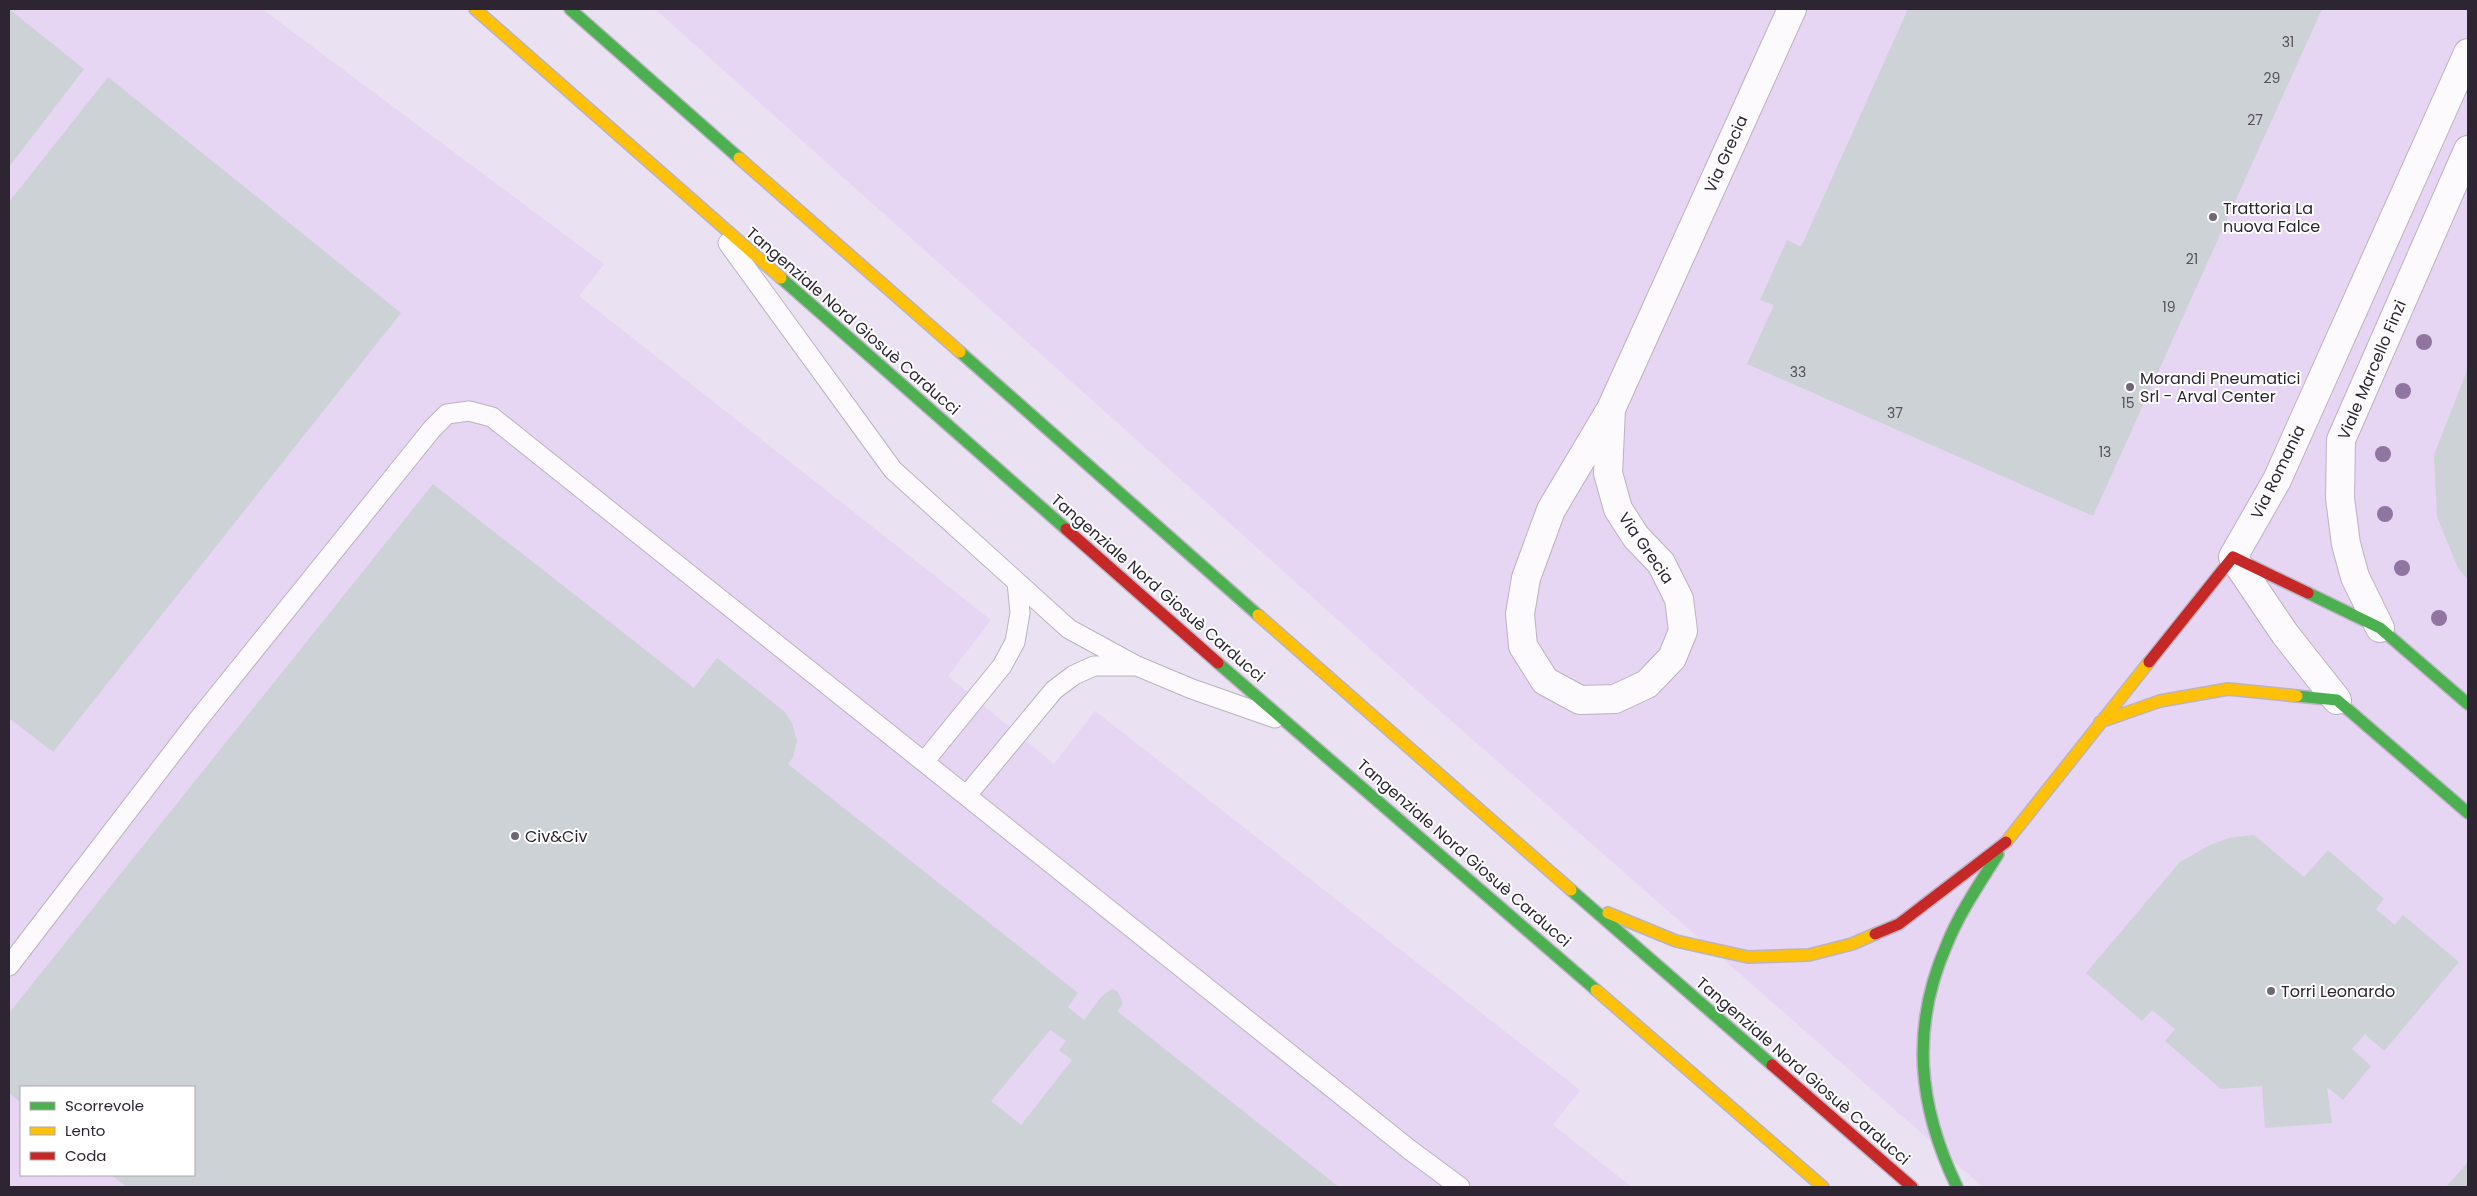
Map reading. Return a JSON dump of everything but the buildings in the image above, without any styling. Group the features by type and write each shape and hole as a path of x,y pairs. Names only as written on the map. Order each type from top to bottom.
{"main road":[{"name":"Tangenziale Nord Giosuè Carducci","path":"474,9 1286,722 1824,1187"},
{"name":"Tangenziale Nord Giosuè Carducci","path":"570,9 1585,903 1912,1187"},
{"name":"Viale Marcello Finzi","path":"2233,558 2380,628 2468,704"},
{"name":"Via Romania","path":"2006,842 2233,558"},
{"path":"2100,722 2160,701 2228,689 2337,700 2468,813"},
{"path":"1585,903 1676,941 1748,957 1809,955 1852,944 1899,924 2006,842"},
{"path":"1957,1187 1929,1116 1924,1085 1924,1044 1931,990 1947,943 2006,842"}],"street":[{"name":"Via Grecia","path":"1611,409 1608,473 1618,509 1636,537 1661,563 1679,599 1683,631 1672,658 1647,684 1615,699 1580,700 1545,681 1523,646 1520,614 1526,578 1551,510 1611,409 1792,9"},
{"name":"Via Romania","path":"2233,558 2277,480 2468,53"},
{"name":"Viale Marcello Finzi","path":"2380,628 2355,577 2346,544 2340,498 2341,440 2468,150"},
{"path":"2233,558 2285,634 2337,700"}],"lane":[{"path":"710,218 893,470 1069,629 1137,666 1192,689 1286,722"},
{"path":"9,966 197,721 432,429 447,414 469,411 492,417 1402,1144 1460,1187"},
{"path":"924,762 1002,666 1015,642 1020,613 1017,582"},
{"path":"967,796 1054,690 1074,675 1094,666 1137,666"}],"shaded area":[{"path":"9,9 262,9 604,264 579,296 991,620 948,676 1054,764 1095,711 1580,1090 1553,1125 1632,1187 9,1187"},
{"path":"655,9 2468,9 2468,1187 1983,1187 1415,689"}],"traffic: fast":[{"path":"570,9 739,158"},
{"path":"781,278 1066,529"},
{"path":"960,352 1258,615"},
{"path":"2308,593 2380,628 2468,704"},
{"path":"1218,663 1596,990"},
{"path":"2297,696 2337,700 2468,813"},
{"path":"1957,1187 1944,1157 1927,1097 1924,1067 1924,1036 1927,1006 1935,975 1952,932 1998,854"},
{"path":"1571,890 1772,1065"}],"traffic: slow":[{"path":"475,9 781,278"},
{"path":"739,158 960,352"},
{"path":"1258,615 1571,890"},
{"path":"2006,842 2149,662"},
{"path":"2100,722 2160,701 2228,689 2297,696"},
{"path":"1608,913 1676,941 1748,957 1809,955 1852,944 1875,934"},
{"path":"1596,990 1823,1187"}],"traffic: jam":[{"path":"1066,529 1218,663"},
{"path":"2149,662 2233,557 2308,593"},
{"path":"1875,934 1899,924 2006,842"},
{"path":"1772,1065 1912,1187"}],"place":[{"name":"Trattoria La nuova Falce","path":"2213,217"},
{"name":"Morandi Pneumatici Srl - Arval Center","path":"2130,387"},
{"name":"Civ&Civ","path":"515,836"},
{"name":"Torri Leonardo","path":"2271,991"}]}
